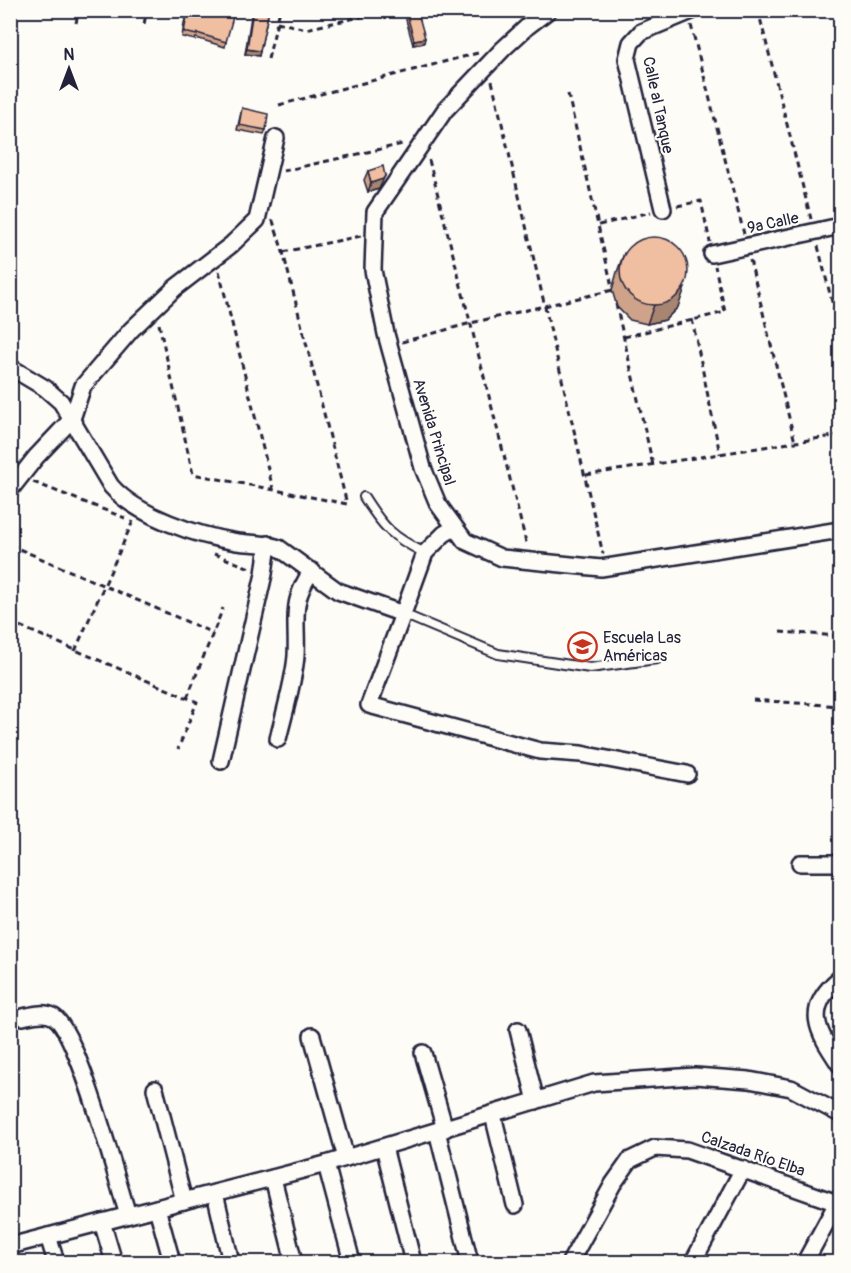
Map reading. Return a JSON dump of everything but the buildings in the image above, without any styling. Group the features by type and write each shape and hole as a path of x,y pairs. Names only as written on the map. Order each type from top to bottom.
{"street":[{"name":"Avenida Principal","path":"549,10 483,59 375,212 373,270 389,345 423,468 438,504 465,541 502,558 605,567 840,530"},
{"name":"Calle al Tanque","path":"663,209 627,59 632,43 641,32 691,12"},
{"path":"10,490 36,457 72,419 83,386 131,330 175,288 216,257 257,220 276,138"},
{"name":"9a Calle","path":"712,254 840,226"},
{"path":"10,367 45,388 61,402 111,486 121,498 167,521 204,534 237,542 268,544 279,548 338,591 403,614"},
{"path":"454,528 444,534 425,553 369,705 540,751 581,754 687,774"},
{"path":"221,761 264,574 268,544"},
{"path":"278,739 296,658 295,609 305,581 312,571"},
{"path":"800,863 840,864"},
{"path":"840,978 818,1003 816,1013 817,1025 840,1065"},
{"path":"23,1017 48,1014 55,1017 65,1027 89,1087 128,1215"},
{"path":"518,1030 536,1101"},
{"path":"312,1036 346,1158"},
{"path":"423,1053 470,1263"},
{"path":"10,1246 326,1164 594,1083 695,1076 749,1080 791,1088 840,1114"},
{"path":"155,1089 184,1201"},
{"path":"493,1114 515,1205"},
{"path":"384,1147 413,1263"},
{"name":"Calzada Río Elba","path":"570,1263 613,1184 630,1160 655,1149 687,1150 839,1203"},
{"path":"326,1164 352,1263"},
{"path":"693,1263 743,1169"},
{"path":"273,1178 294,1263"},
{"path":"215,1193 231,1263"},
{"path":"805,1263 839,1203"},
{"path":"157,1208 171,1263"},
{"path":"102,1222 114,1263"},
{"path":"48,1236 56,1263"}],"lane":[{"path":"364,497 380,522 400,541 425,553"},
{"path":"403,614 498,654 590,668 657,658"}],"path":[{"path":"76,23 79,10"},
{"path":"144,24 147,10"},
{"path":"268,59 280,10"},
{"path":"278,22 306,29 391,10"},
{"path":"758,10 840,334"},
{"path":"837,10 840,28"},
{"path":"691,12 795,442"},
{"path":"279,105 483,59 546,306 605,567"},
{"path":"568,94 653,465"},
{"path":"155,307 193,474 347,504 265,182 424,140 530,561"},
{"path":"598,225 701,201 725,312 624,337"},
{"path":"283,252 374,233"},
{"path":"216,257 273,489"},
{"path":"389,345 471,323 613,290"},
{"path":"692,319 720,454"},
{"path":"586,475 840,435"},
{"path":"75,651 139,508"},
{"path":"10,545 213,633"},
{"path":"186,698 223,608"},
{"path":"10,622 197,702 178,749"},
{"path":"780,632 840,636"},
{"path":"753,700 840,706"}],"place":[{"name":"Escuela Las Américas","path":"582,647"}]}
